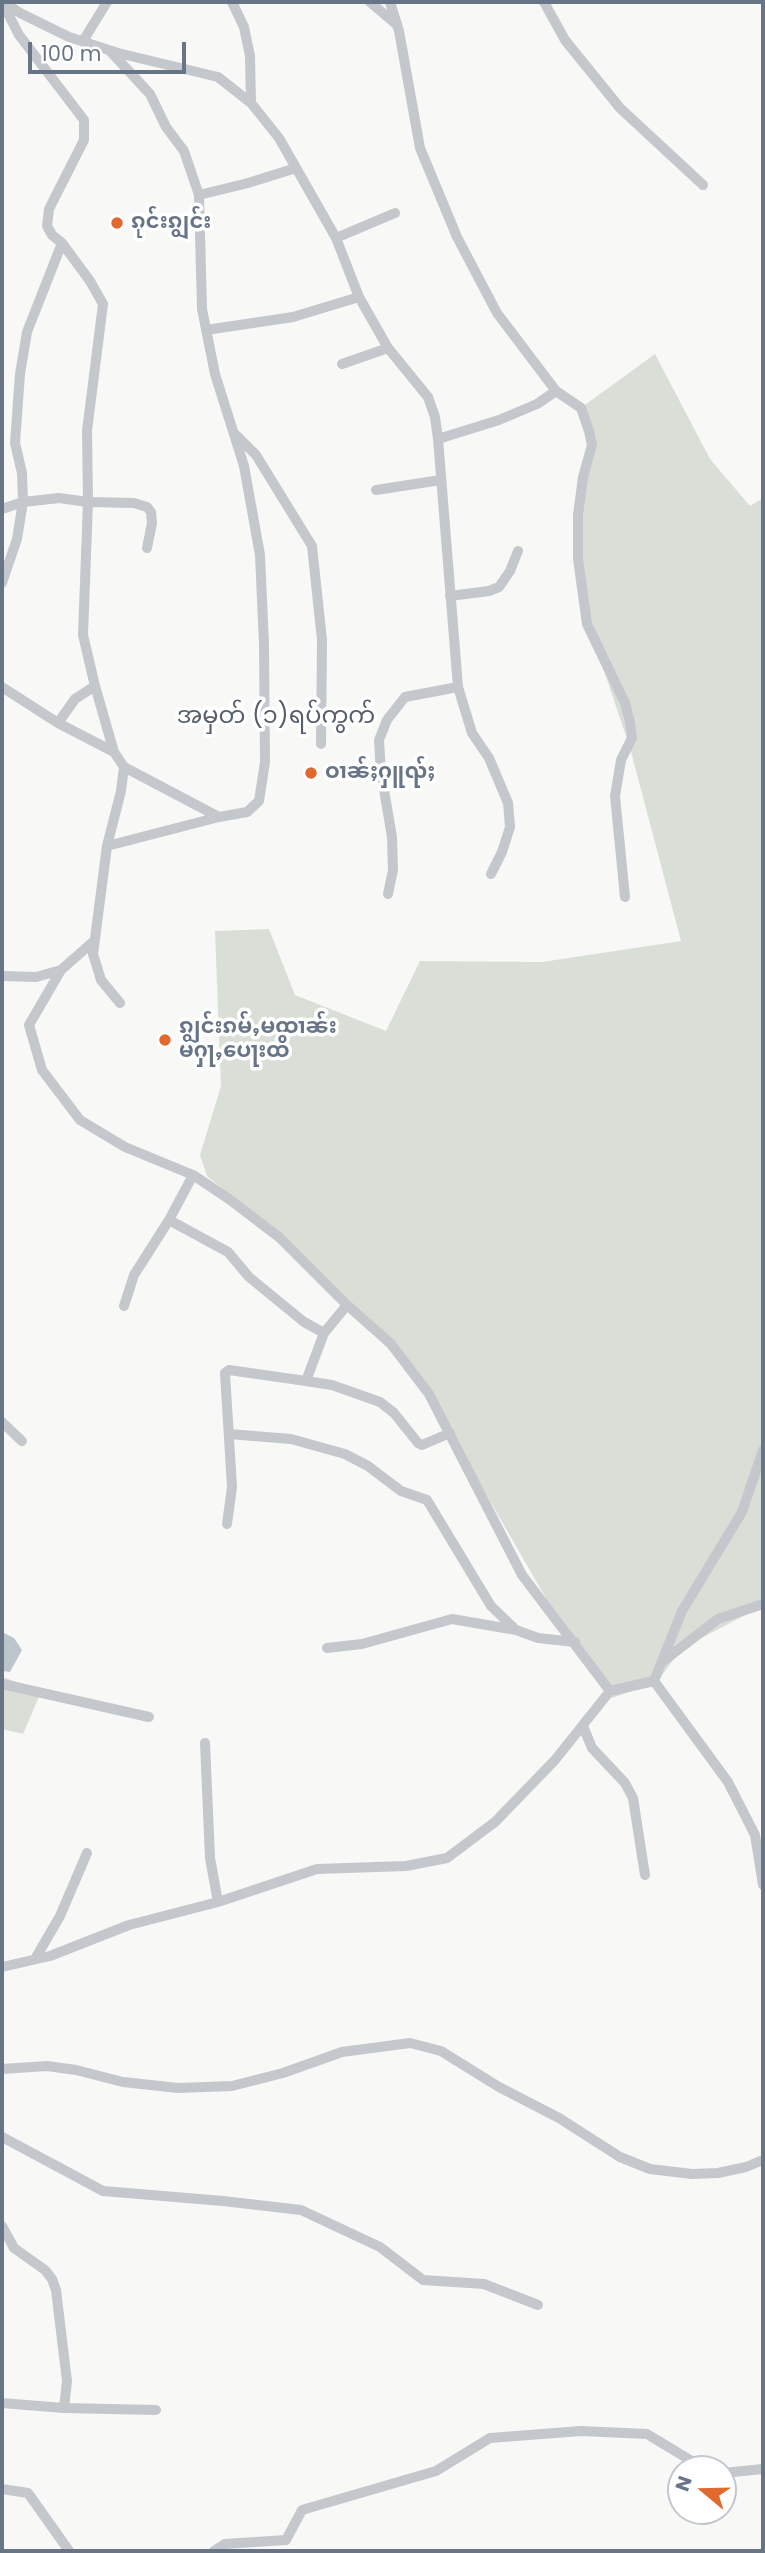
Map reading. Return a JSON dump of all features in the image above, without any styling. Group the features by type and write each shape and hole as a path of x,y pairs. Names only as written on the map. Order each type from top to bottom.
{"street":[{"path":"3,2 20,13 83,41 218,77 251,103 279,138 336,238 359,297 388,348 428,397 435,416 438,439 458,687 472,733 489,758 508,803 510,827 491,874"},
{"path":"3,2 19,35 84,121 84,140 49,209 47,226 52,236 62,243 90,281 103,304 87,431 88,502 83,635 95,685 114,751 124,767 219,817"},
{"path":"83,41 107,2"},
{"path":"232,2 244,27 250,56 251,103"},
{"path":"370,2 397,25"},
{"path":"390,2 397,25 420,148 457,237 497,313 556,391 581,408 592,445 583,477 578,515 578,559 587,624 625,703 630,722 632,738 621,760 615,796 625,897"},
{"path":"544,2 565,40 620,108 703,185"},
{"path":"107,846 247,812 259,801 265,762 260,555 244,466 215,374 202,309 200,195 184,151 166,127 150,94 110,50"},
{"path":"200,195 296,168"},
{"path":"336,238 394,212"},
{"path":"2,583 17,539 23,502 22,473 15,443 20,374 27,332 62,243"},
{"path":"206,330 293,317 359,297"},
{"path":"342,364 388,348"},
{"path":"438,439 499,420 537,404 556,391"},
{"path":"233,432 256,455 312,546 322,640 321,744"},
{"path":"376,490 441,480"},
{"path":"2,509 23,502 60,498 88,502 134,503 147,507 151,512 152,523 146,548"},
{"path":"450,596 489,591 499,587 510,571 518,551"},
{"path":"58,723 75,699 95,685"},
{"path":"2,687 58,723 114,751"},
{"path":"388,894 393,870 392,837 381,772 379,740 387,720 405,697 458,687"},
{"path":"120,1003 101,980 93,954 107,846 124,767"},
{"path":"94,941 61,970 29,1025 42,1070 80,1120 125,1147 193,1175 280,1238 347,1305 391,1344 429,1394 522,1575 610,1691"},
{"path":"2,976 36,977 61,970"},
{"path":"124,1307 134,1275 169,1220 193,1175"},
{"path":"169,1220 228,1252 249,1277 304,1322 324,1333"},
{"path":"306,1381 324,1333 347,1305"},
{"path":"227,1524 232,1487 224,1377 229,1370 332,1385 380,1402 394,1413 422,1445 450,1433"},
{"path":"2,1422 22,1441"},
{"path":"229,1434 291,1439 345,1454 368,1466 401,1492 426,1500 491,1606 516,1630"},
{"path":"654,1681 682,1611 742,1513 763,1450"},
{"path":"661,1663 718,1619 763,1604"},
{"path":"327,1648 362,1644 452,1619 516,1630 538,1638 575,1642"},
{"path":"2,1966 50,1956 129,1925 219,1902 317,1869 406,1866 447,1858 495,1822 583,1726 610,1691 654,1681"},
{"path":"654,1681 727,1782 755,1835 763,1885"},
{"path":"2,1684 149,1717"},
{"path":"583,1726 592,1748 625,1783 633,1798 645,1875"},
{"path":"205,1743 210,1858 219,1902"},
{"path":"35,1959 61,1916 87,1853"},
{"path":"2,2069 47,2066 178,2088 232,2086 283,2073 342,2052 410,2043 441,2051 620,2157 650,2169 692,2175 718,2174 763,2160"},
{"path":"2,2137 103,2191 301,2210 380,2247 423,2280 484,2284 538,2305"},
{"path":"2,2225 14,2248 45,2270 56,2290 67,2381 65,2408"},
{"path":"2,2403 65,2408 156,2410"},
{"path":"214,2551 225,2544 286,2540 302,2511 436,2471 490,2438 581,2431 647,2434 682,2455"},
{"path":"737,2472 763,2469"},
{"path":"2,2489 28,2494 69,2551"}],"shaded area":[{"path":"655,354 710,459 750,506 763,498 763,1606 682,1648 657,1682 612,1698 574,1647 425,1388 262,1222 207,1176 200,1155 221,1086 215,931 269,929 295,995 386,1031 420,961 542,962 681,941 630,748 591,632 575,513 595,441 582,407"},
{"path":"2,1632 14,1638 22,1650 10,1672 2,1671"},
{"path":"6,1678 41,1692 23,1734 2,1729 2,1679"}],"place":[{"name":"ၵုင်းၵျွင်း","path":"117,223"},
{"name":"ဝၢၼ်ႈႁူၺ်ႈ","path":"311,773"},
{"name":"ၵျွင်းၵမ်ႇမထၢၼ်း မႁႃႇပေႃးထိ","path":"165,1040"}],"district":[{"name":"အမှတ် (၁)ရပ်ကွက်","path":"276,717"}]}
